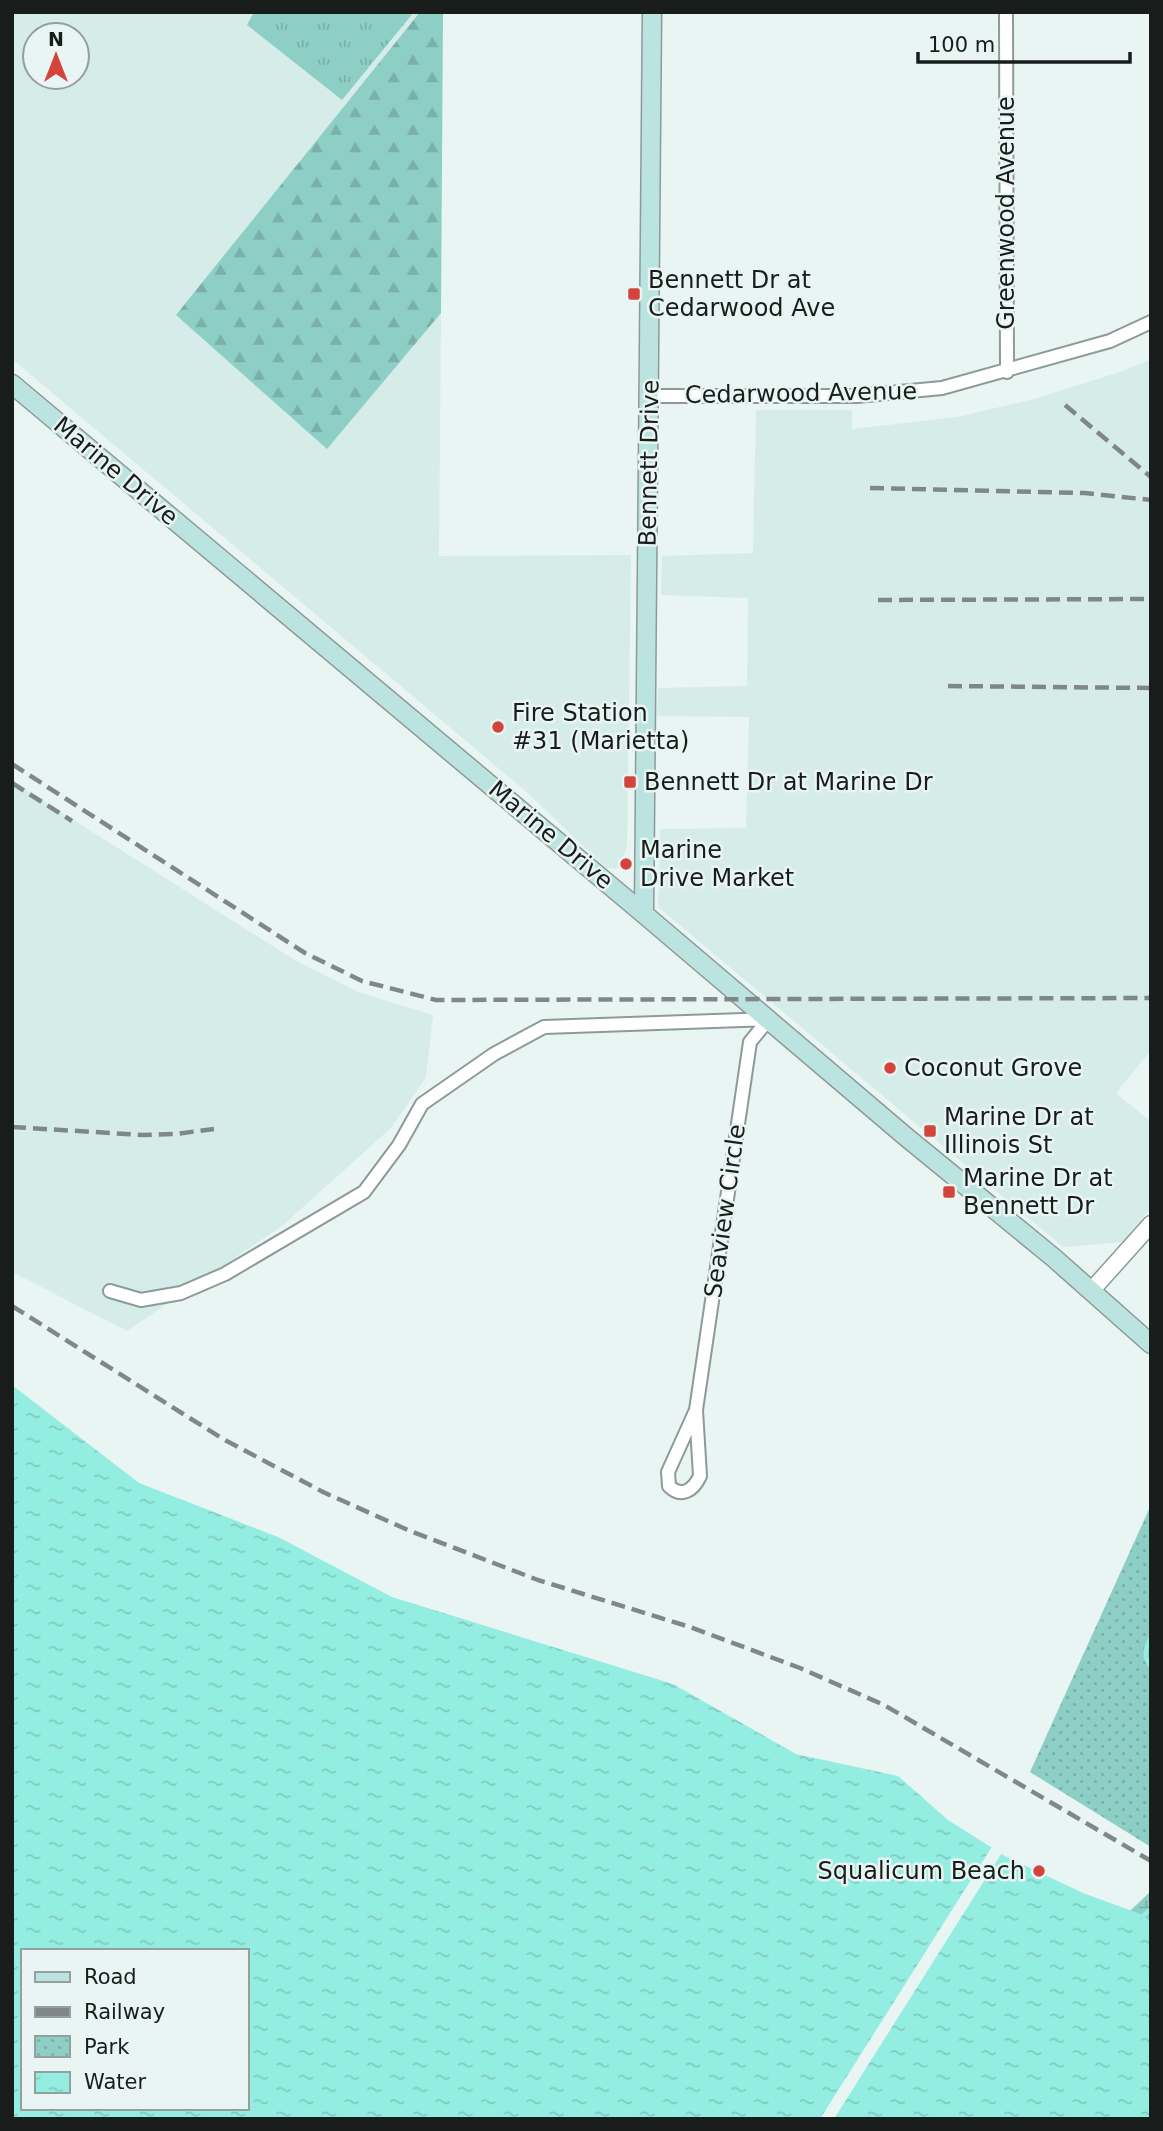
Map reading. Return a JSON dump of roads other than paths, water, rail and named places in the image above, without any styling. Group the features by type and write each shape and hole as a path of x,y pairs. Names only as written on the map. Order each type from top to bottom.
{"main road":[{"name":"Bennett Drive","path":"644,914 652,12"},
{"name":"Marine Drive","path":"12,384 1151,1344"}],"street":[{"name":"Greenwood Avenue","path":"1006,12 1007,372"},
{"name":"Cedarwood Avenue","path":"649,396 857,396 942,388 1007,372 1110,341 1151,322"},
{"path":"110,1291 141,1300 181,1293 225,1274 364,1192 399,1145 422,1104 494,1054 544,1027 769,1020"},
{"name":"Seaview Circle","path":"696,1410 668,1472 669,1486 675,1492 690,1490 700,1476 696,1410 750,1042 769,1020"},
{"path":"1091,1292 1151,1224"}],"water":[{"path":"12,1385 139,1483 278,1537 392,1597 673,1684 796,1754 898,1776 948,1820 1005,1856 1083,1893 1151,1918 1151,2119 12,2119"}],"waterway":[{"path":"1151,1637 1146,1648 1151,1666"},
{"path":"1143,1916 1151,1909"}],"railway":[{"path":"1065,405 1151,477"},
{"path":"870,488 1085,493 1151,500"},
{"path":"878,600 1151,599"},
{"path":"948,686 1151,688"},
{"path":"12,764 305,953 362,981 436,1000 1151,998"},
{"path":"12,783 72,821"},
{"path":"12,1127 143,1135 214,1129"},
{"path":"12,1306 223,1439 323,1492 410,1531 538,1580 690,1627 800,1668 884,1705 1151,1861"}],"place":[{"name":"Bennett Dr at Cedarwood Ave","path":"634,294"},
{"name":"Fire Station #31 (Marietta)","path":"498,727"},
{"name":"Bennett Dr at Marine Dr","path":"630,782"},
{"name":"Marine Drive Market","path":"626,864"},
{"name":"Coconut Grove","path":"890,1068"},
{"name":"Marine Dr at Illinois St","path":"930,1131"},
{"name":"Marine Dr at Bennett Dr","path":"949,1192"},
{"name":"Squalicum Beach","path":"1039,1871"}]}
